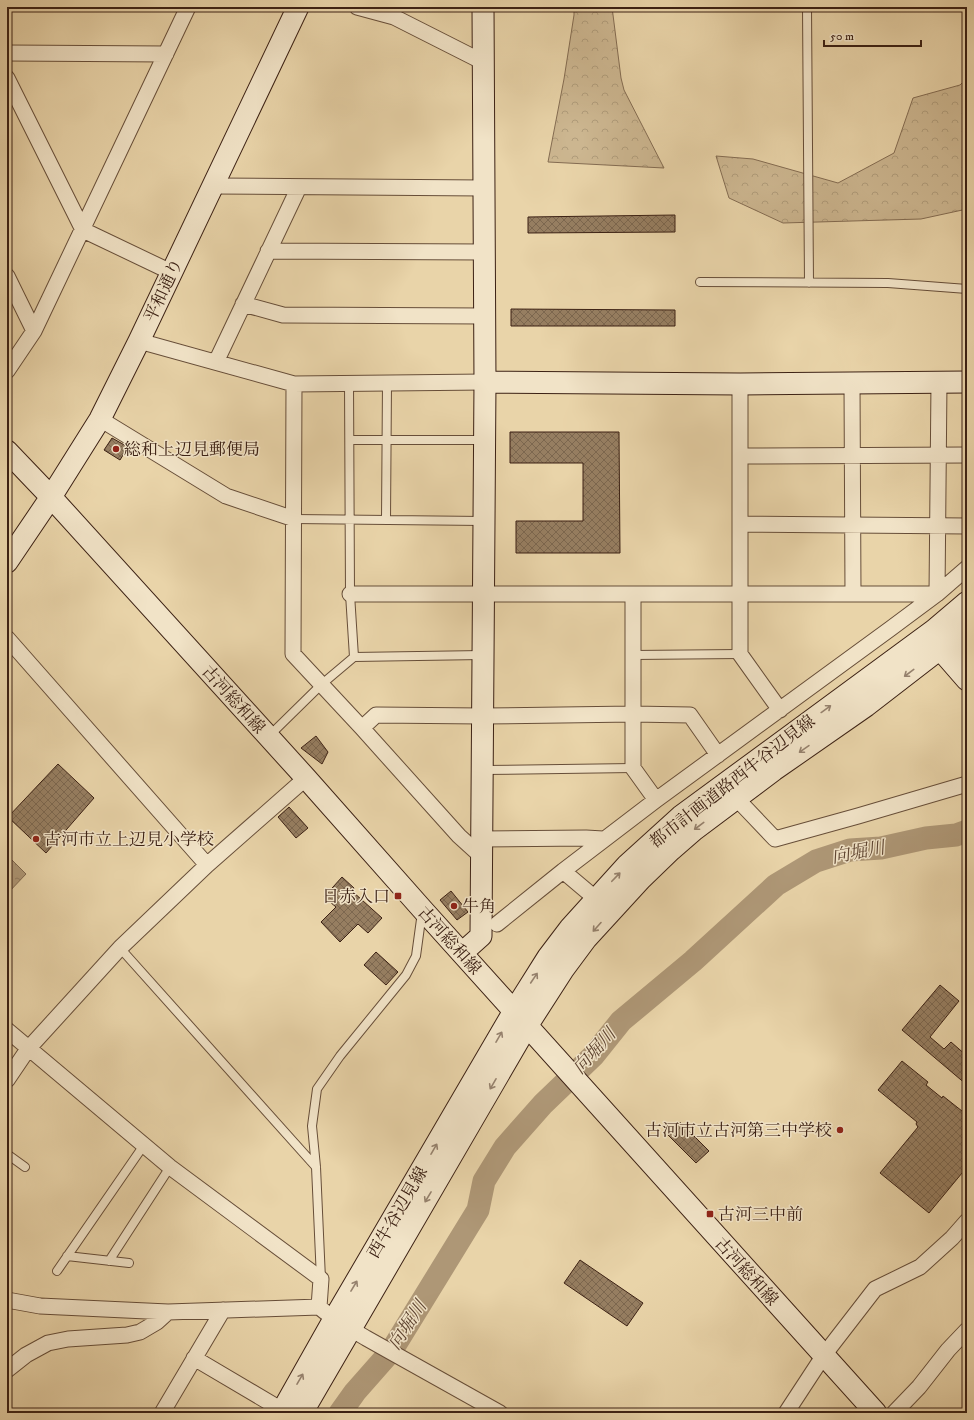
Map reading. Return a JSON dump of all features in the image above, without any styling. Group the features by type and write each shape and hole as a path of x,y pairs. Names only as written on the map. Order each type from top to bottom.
{"street":[{"path":"7,371 34,331 188,7"},
{"name":"平和通り","path":"7,562 51,497 100,419 139,342 298,7"},
{"path":"357,7 394,17 483,62"},
{"path":"462,953 481,936 482,655 485,440 483,7"},
{"path":"7,54 166,54"},
{"path":"7,78 82,230 171,272"},
{"path":"213,186 483,188"},
{"path":"216,362 299,187"},
{"path":"268,251 484,252"},
{"path":"7,276 34,331"},
{"path":"244,304 283,315 484,316"},
{"path":"139,342 294,384 485,382 740,384 967,382"},
{"path":"937,594 939,382"},
{"path":"852,383 853,594"},
{"path":"294,384 293,654 322,684 459,836 481,848 586,838 603,839"},
{"path":"740,384 740,654 780,710"},
{"path":"100,419 226,496 294,519"},
{"name":"古河総和線","path":"7,451 51,497 306,778 520,1019 824,1355 869,1408"},
{"path":"741,456 967,455"},
{"path":"741,524 967,526"},
{"path":"497,924 603,839 937,594 967,568"},
{"path":"350,594 937,594"},
{"path":"633,594 633,768 656,800"},
{"name":"都市計画道路西牛谷辺見線","path":"520,1019 563,970 586,938 640,879 671,850 694,830 736,798 866,706 952,639 967,602"},
{"path":"7,638 207,864"},
{"path":"952,639 967,680"},
{"name":"都市計画道路西牛谷辺見線","path":"520,1019 548,957 570,928 595,898 633,860 681,816 952,639"},
{"path":"362,728 376,715 690,715 718,754"},
{"path":"7,1080 28,1049 120,948 207,864 306,778"},
{"path":"736,798 775,839 967,784"},
{"path":"563,871 595,898"},
{"name":"西牛谷辺見線","path":"288,1412 342,1323 520,1019"},
{"path":"7,1030 170,1166 321,1279 342,1323"},
{"path":"786,1413 824,1355 875,1289 920,1267 952,1238 967,1221"},
{"path":"7,1300 40,1306 168,1312 223,1310 342,1323 500,1413"},
{"path":"162,1413 223,1310"},
{"path":"7,1370 26,1355 48,1343 127,1335 140,1332 157,1322 168,1312"},
{"path":"894,1413 919,1388 948,1350 967,1330"},
{"path":"194,1358 288,1412"}],"lane":[{"path":"807,7 809,283"},
{"path":"700,282 888,283 967,289"},
{"path":"349,383 350,594 354,657"},
{"path":"386,520 387,383"},
{"path":"350,440 485,440"},
{"path":"294,519 484,521"},
{"path":"634,655 740,654"},
{"path":"269,737 322,684 354,657 482,655"},
{"path":"482,770 633,768"},
{"path":"321,1279 316,1167 312,1126 317,1089 340,1056 406,975 416,956 422,909"},
{"path":"120,948 316,1167"},
{"path":"57,1271 144,1145"},
{"path":"7,1154 25,1167"},
{"path":"109,1261 170,1166"},
{"path":"67,1256 129,1263"}],"green space":[{"path":"574,7 612,7 621,78 624,90 664,168 548,162 564,79"},
{"path":"967,78 967,209 921,219 783,223 729,198 716,156 753,159 838,183 894,153 913,98 960,85"}],"water":[{"path":"12,860 26,874 7,894 7,865"}],"building":[{"path":"675,215 675,232 528,233 528,217"},
{"path":"511,309 675,310 675,326 511,326"},
{"path":"510,432 619,432 620,553 516,553 516,521 583,521 583,463 510,463"},
{"path":"112,438 128,447 120,460 104,450"},
{"path":"316,736 328,752 322,764 301,748"},
{"path":"58,764 94,798 46,853 8,817"},
{"path":"289,807 308,828 296,838 278,817"},
{"path":"342,877 354,888 352,891 382,918 368,933 358,924 340,942 321,922 336,907 324,897"},
{"name":"牛角","path":"451,891 468,912 457,920 440,900"},
{"path":"376,952 398,972 386,985 364,965"},
{"path":"940,985 959,1001 930,1037 944,1049 951,1042 967,1056 967,1085 902,1030"},
{"path":"902,1061 928,1082 926,1085 967,1115 967,1167 929,1213 880,1173 918,1127 916,1124 917,1122 878,1090"},
{"path":"680,1122 709,1151 696,1163 668,1135"},
{"path":"580,1260 643,1303 627,1326 564,1283"}],"waterway":[{"name":"向堀川","path":"340,1413 355,1392 392,1350 478,1210 484,1181 505,1147 543,1104 593,1056 621,1021 693,961 776,885 816,861 850,850 881,848 926,838 956,835 967,831"}],"place":[{"name":"総和上辺見郵便局","path":"116,449"},
{"name":"古河市立上辺見小学校","path":"36,839"},
{"name":"日赤入口","path":"398,896"},
{"name":"牛角","path":"454,906"},
{"name":"古河市立古河第三中学校","path":"840,1130"},
{"name":"古河三中前","path":"710,1214"}]}
